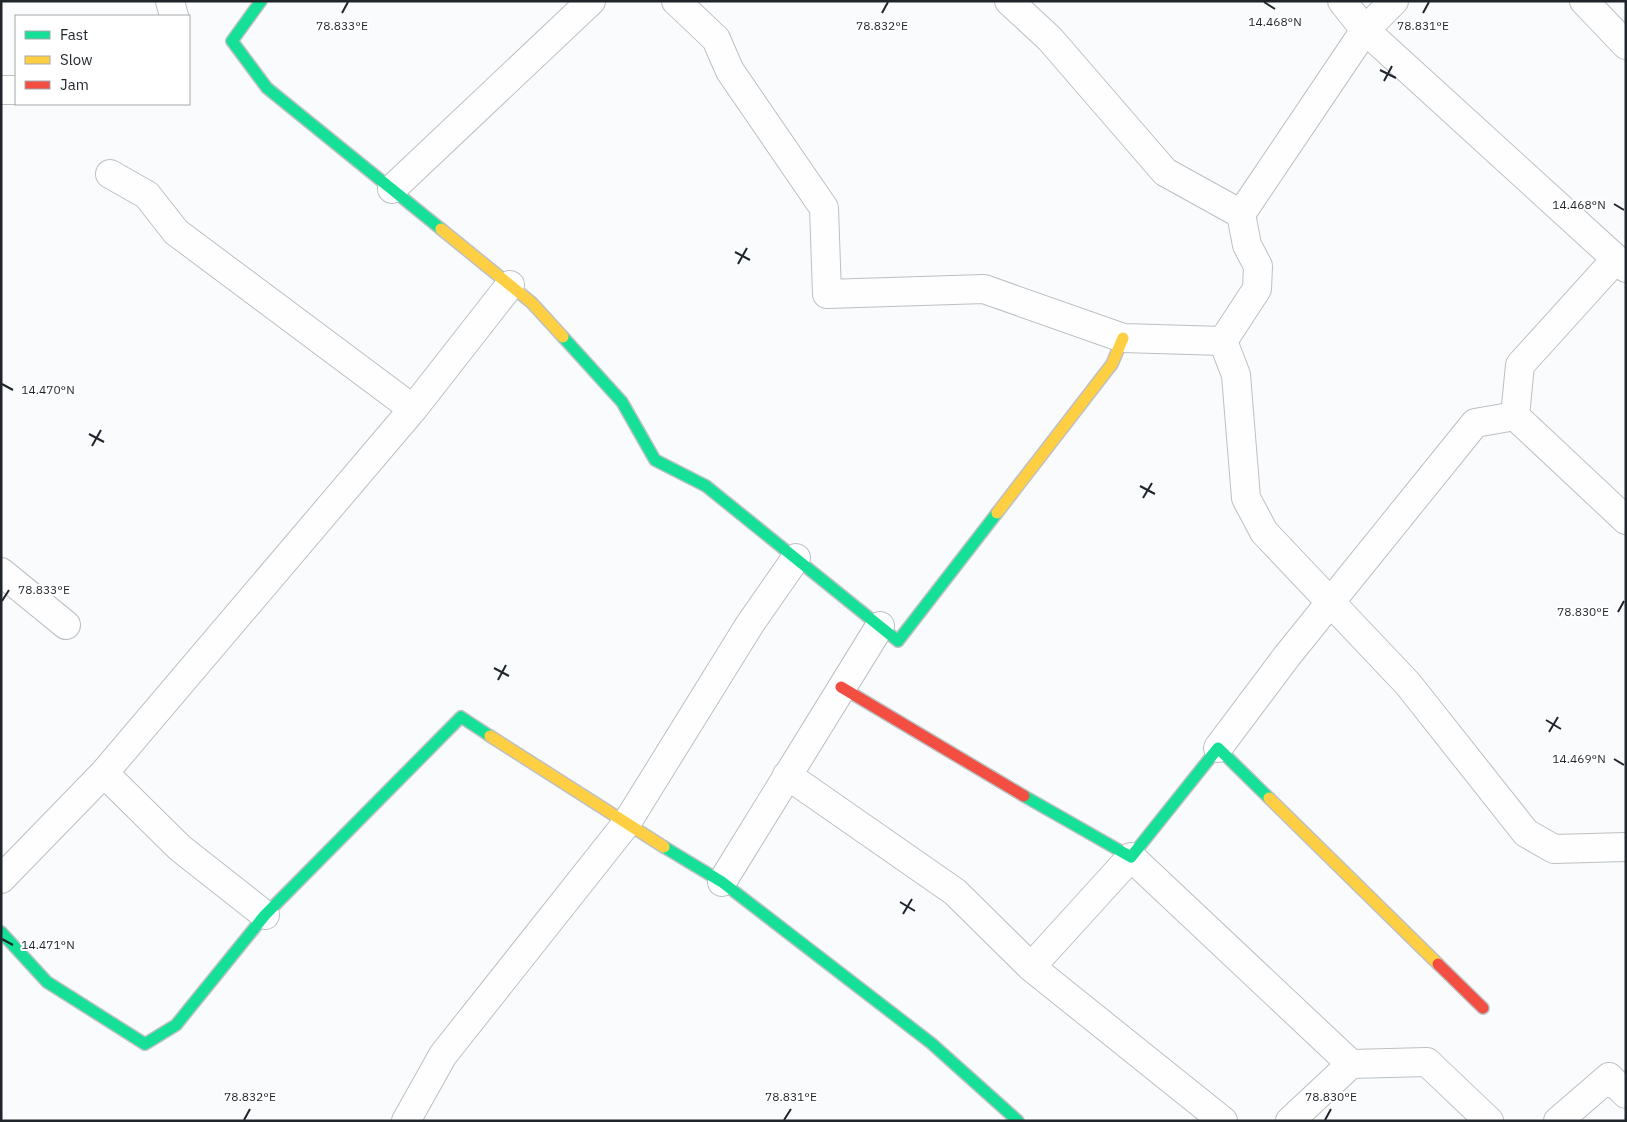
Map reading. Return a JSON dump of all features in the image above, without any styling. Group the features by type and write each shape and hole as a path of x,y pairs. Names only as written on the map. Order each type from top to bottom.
{"street":[{"path":"170,1 174,15"},
{"path":"261,1 232,42 267,88 532,303 622,402 655,460 706,486 898,641 1112,364 1123,338"},
{"path":"392,189 591,1"},
{"path":"676,1 716,39 730,71 824,208 827,294 984,289 1123,338 1223,341"},
{"path":"1009,1 1050,39 1165,172 1240,214"},
{"path":"1342,1 1365,30 1621,263 1520,365 1515,416"},
{"path":"1223,341 1257,288 1258,266 1247,245 1240,214 1365,30 1394,1"},
{"path":"1584,1 1626,45"},
{"path":"1,90 15,90"},
{"path":"110,174 147,196 176,232 413,409"},
{"path":"1,879 104,773 413,409 510,285"},
{"path":"1223,341 1236,375 1246,498 1264,532 1408,684 1526,833 1554,849 1626,848"},
{"path":"1515,416 1626,520"},
{"path":"1031,967 1131,857 1331,602 1475,423 1515,416"},
{"path":"406,1121 443,1055 626,824 750,624 796,558"},
{"path":"1,572 66,625"},
{"path":"722,882 880,626"},
{"path":"841,687 959,759 1131,857 1351,1064"},
{"path":"1,932 47,982 145,1044 176,1025 265,915 461,717 626,824 722,882 931,1043 1018,1121"},
{"path":"1218,748 1483,1008"},
{"path":"104,773 180,848 265,915"},
{"path":"787,775 955,892 1031,967 1223,1121"},
{"path":"1290,1121 1351,1064 1427,1062 1489,1121"},
{"path":"1558,1121 1609,1077 1626,1094"}],"traffic: fast":[{"path":"261,1 232,41 267,88 441,229"},
{"path":"563,337 622,402 655,460 706,486 898,641 997,513"},
{"path":"1,932 47,982 145,1044 176,1025 265,915 461,717 490,736"},
{"path":"1024,796 1131,857 1218,748 1269,798"},
{"path":"664,847 722,882 931,1043 1018,1121"}],"traffic: slow":[{"path":"441,229 532,303 563,337"},
{"path":"997,513 1112,364 1123,338"},
{"path":"490,736 664,847"},
{"path":"1269,798 1438,964"}],"traffic: jam":[{"path":"841,687 1024,796"},
{"path":"1438,964 1483,1008"}]}
